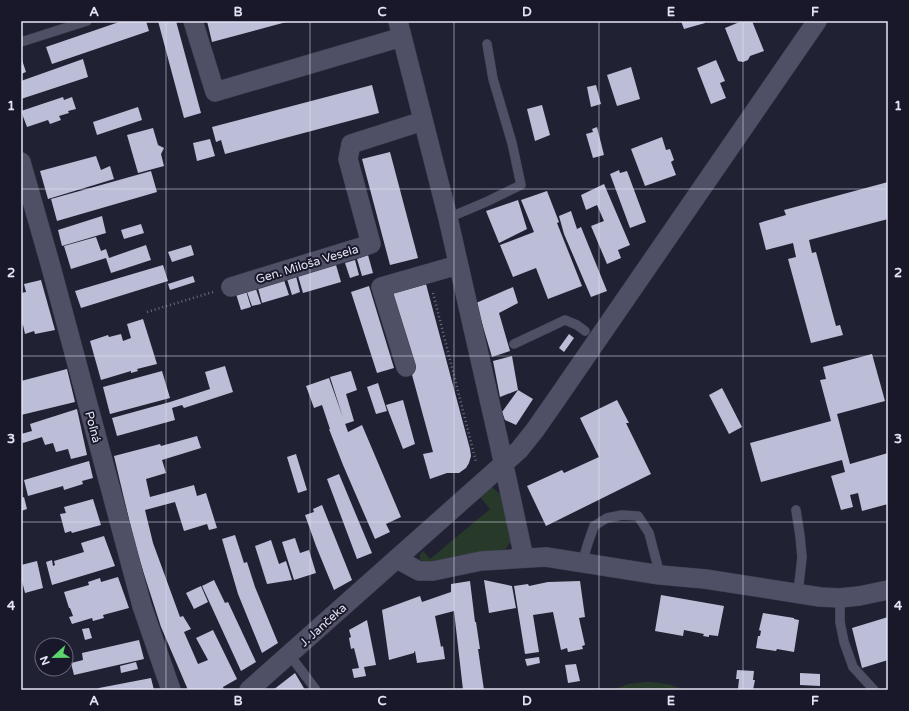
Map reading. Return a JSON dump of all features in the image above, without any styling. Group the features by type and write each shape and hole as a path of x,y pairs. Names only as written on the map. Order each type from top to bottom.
{"street":[{"path":"194,21 215,92 400,29 448,218 524,558"},
{"name":"J. Jančeka","path":"249,690 519,450 535,430 817,21"},
{"name":"Gen. Miloša Vesela","path":"231,287 371,244 348,159 351,144 423,121"},
{"name":"Poľná","path":"21,162 51,267 142,606 171,690"},
{"path":"406,367 381,286 458,265"},
{"path":"397,559 419,571 433,571 481,561 546,557 660,575 705,579 820,597 840,598 888,590"}],"lane":[{"path":"21,42 87,21"},
{"path":"448,218 521,185 512,143 493,79 487,44"},
{"path":"514,344 566,320 585,331"},
{"path":"796,510 802,556 798,594"},
{"path":"582,563 594,526 607,518 622,515 638,516 649,533 660,575"},
{"path":"840,598 840,622 853,666 874,690"},
{"path":"290,654 316,690"}],"path":[{"path":"147,312 231,287"}],"green space":[{"path":"492,487 500,494 511,541 506,549 428,564 420,560 420,554 423,551 430,559 490,509 480,497"},
{"path":"645,682 665,684 684,690 612,690 628,684"}],"building":[{"path":"122,21 146,21 149,31 52,64 46,47"},
{"path":"158,21 176,21 201,113 184,118"},
{"path":"207,21 290,21 212,42"},
{"path":"681,21 705,21 705,23 684,29"},
{"path":"742,21 752,21 764,51 750,56 748,60 743,62 738,61 725,28"},
{"path":"21,57 26,72 21,74"},
{"path":"83,59 88,77 21,99 21,81"},
{"path":"716,60 725,81 720,83 726,98 711,104 697,68"},
{"path":"631,67 640,99 617,106 607,75"},
{"path":"372,85 379,113 225,154 221,140 216,142 212,127"},
{"path":"596,85 601,104 591,107 587,87"},
{"path":"63,97 64,100 72,97 76,109 59,116 61,120 50,124 48,120 27,127 21,111"},
{"path":"542,105 550,135 535,141 527,109"},
{"path":"138,107 142,120 97,135 93,122"},
{"path":"597,127 604,155 593,158 586,134 593,132 592,129"},
{"path":"153,128 158,145 164,148 161,154 164,166 138,173 127,135"},
{"path":"662,137 666,150 670,149 674,160 671,162 676,175 645,186 631,149"},
{"path":"210,139 215,156 197,161 193,143"},
{"path":"390,152 418,258 390,265 362,159"},
{"path":"96,156 101,170 110,166 114,179 48,199 40,171"},
{"path":"619,170 620,173 627,171 646,222 630,228 610,174"},
{"path":"151,171 157,192 57,221 51,199"},
{"path":"888,182 888,219 809,240 812,253 816,252 836,326 840,325 843,335 811,343 788,259 796,257 793,243 766,250 759,223 786,215 784,210"},
{"path":"604,184 630,245 618,250 621,258 607,264 591,226 604,221 597,205 586,210 581,195"},
{"path":"547,191 559,222 557,223 582,286 548,299 536,268 513,277 500,245 534,232 521,200"},
{"path":"518,200 527,229 499,243 486,211"},
{"path":"571,211 577,229 581,227 607,291 591,297 564,234 559,216"},
{"path":"102,216 106,233 62,246 58,230"},
{"path":"141,224 144,233 124,239 121,230"},
{"path":"96,237 101,251 106,249 109,258 146,245 151,260 111,273 106,258 71,269 64,246"},
{"path":"191,245 194,255 172,262 168,252"},
{"path":"368,255 373,273 362,276 357,259"},
{"path":"355,260 359,275 350,278 345,263"},
{"path":"163,265 168,281 81,308 75,291"},
{"path":"336,265 341,282 303,293 298,276"},
{"path":"193,276 195,282 170,290 168,284"},
{"path":"296,276 300,292 292,295 287,279"},
{"path":"41,280 55,330 35,334 34,331 25,334 23,325 21,325 21,293 26,292 24,284"},
{"path":"284,280 289,295 262,303 258,288"},
{"path":"426,284 471,456 466,468 459,473 447,473 430,479 423,454 433,452 390,294"},
{"path":"369,286 394,368 377,373 351,292"},
{"path":"513,287 518,303 499,313 510,351 492,357 476,303"},
{"path":"256,289 261,304 252,306 247,292"},
{"path":"246,291 251,307 241,310 236,294"},
{"path":"143,319 157,364 137,369 138,371 131,373 131,371 101,380 90,341 108,335 109,337 121,334 123,341 131,338 127,324"},
{"path":"569,334 574,338 564,352 559,348"},
{"path":"872,354 885,401 837,414 850,464 888,453 888,504 862,511 858,493 850,495 853,507 841,510 831,476 845,472 842,460 761,482 750,443 831,421 820,380 826,379 823,367"},
{"path":"512,356 518,390 500,397 493,361"},
{"path":"225,366 233,392 184,408 182,405 172,408 175,420 117,436 112,418 210,389 205,372"},
{"path":"67,369 75,402 21,415 21,381"},
{"path":"162,371 170,398 110,414 103,387"},
{"path":"351,371 357,390 346,394 354,421 345,424 330,377"},
{"path":"329,378 348,432 362,425 401,517 386,524 390,532 375,539 343,465 329,429 322,405 314,408 306,386"},
{"path":"378,383 387,411 376,414 367,387"},
{"path":"722,388 742,427 729,434 709,395"},
{"path":"518,390 533,399 516,425 505,420 502,412"},
{"path":"403,400 415,444 403,449 386,405"},
{"path":"617,400 629,423 626,423 651,474 546,526 527,486 562,470 564,473 599,457 580,418"},
{"path":"77,409 87,455 71,459 68,449 56,452 53,443 45,445 42,437 23,443 21,434 32,431 30,424"},
{"path":"197,436 201,448 162,460 166,473 146,479 150,497 194,485 197,496 206,493 217,528 209,530 207,524 184,531 175,502 145,510 153,543 180,617 183,616 191,629 184,632 198,664 208,660 196,638 213,630 237,679 223,687 224,690 188,690 161,627 136,549 114,456 160,444 161,446"},
{"path":"296,454 307,490 298,493 287,457"},
{"path":"89,461 93,478 82,481 83,484 64,490 63,486 28,496 24,480"},
{"path":"339,474 372,553 357,559 327,479"},
{"path":"24,497 27,509 21,511 21,498"},
{"path":"93,499 101,525 72,533 71,531 65,533 60,514 66,513 64,507"},
{"path":"322,505 352,580 334,590 305,515 314,512 313,509"},
{"path":"235,535 244,563 247,562 255,587 278,643 262,653 238,594 222,539"},
{"path":"104,536 115,566 52,585 46,562 52,560 53,566 55,565 54,561 84,552 81,543"},
{"path":"295,538 300,553 309,550 316,573 294,580 282,542"},
{"path":"271,540 279,564 286,561 292,580 267,584 255,546"},
{"path":"37,561 43,588 25,593 21,577 21,565"},
{"path":"118,577 129,608 103,615 104,618 93,621 92,618 72,624 69,617 73,616 64,592 89,585 88,582 100,578 101,582"},
{"path":"214,580 225,603 228,602 256,662 241,671 202,586"},
{"path":"484,580 512,586 516,608 489,613"},
{"path":"470,581 480,649 478,649 484,690 463,690 454,611 435,616 445,659 417,663 415,651 414,653 389,660 382,610 420,596 422,602 451,592 451,584"},
{"path":"580,581 585,617 579,618 585,645 582,646 583,649 568,652 567,648 561,650 553,612 533,615 539,652 525,654 514,586 528,584 529,586 548,582"},
{"path":"201,586 208,602 194,609 186,593"},
{"path":"661,595 724,606 718,636 703,636 704,634 684,630 683,636 655,631"},
{"path":"763,613 799,620 794,652 777,649 776,651 756,648 758,636 760,636 761,631 759,630"},
{"path":"888,617 888,660 862,668 852,628"},
{"path":"367,620 376,665 364,667 366,676 354,678 352,669 359,668 354,648 351,649 349,638 351,637 349,630"},
{"path":"89,628 92,638 85,640 82,629"},
{"path":"139,640 144,659 74,675 74,662 83,660 82,653"},
{"path":"539,657 540,663 527,666 525,659"},
{"path":"136,662 138,669 121,673 120,666"},
{"path":"576,664 580,681 568,683 565,665"},
{"path":"737,670 754,671 753,680 755,680 753,690 738,689 739,679 736,679"},
{"path":"295,673 305,690 273,690"},
{"path":"800,673 820,674 820,686 800,685"},
{"path":"151,678 154,690 96,690 99,688"}]}
